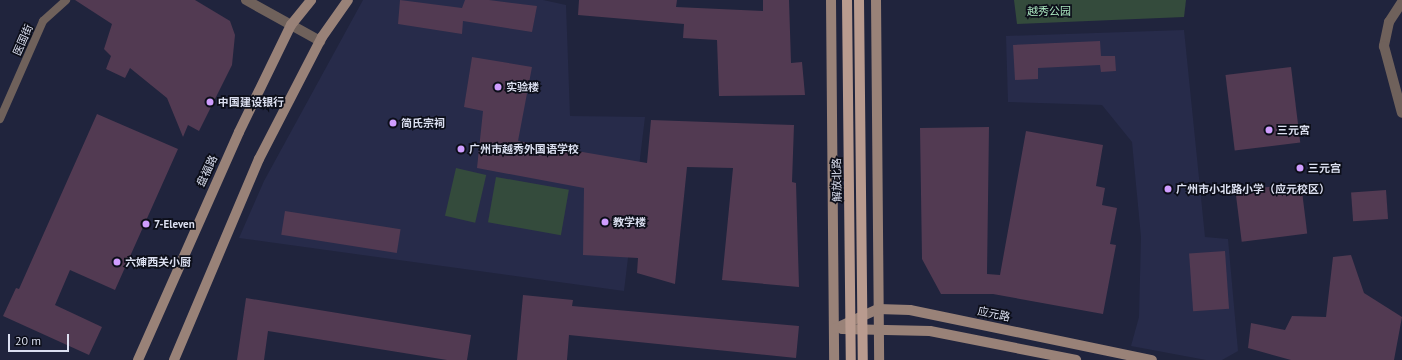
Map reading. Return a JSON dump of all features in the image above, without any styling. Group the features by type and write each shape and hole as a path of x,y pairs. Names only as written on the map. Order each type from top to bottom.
{"main road":[{"name":"盘福路","path":"138,360 201,212 291,25 311,0"},
{"path":"174,360 259,159 320,41 348,0"},
{"name":"解放北路","path":"831,0 834,360"},
{"name":"解放北路","path":"847,0 851,360"},
{"path":"859,0 863,360"},
{"path":"876,0 879,360"},
{"name":"应元路","path":"834,329 878,309 910,310 1152,360"},
{"path":"834,329 879,329 944,333 1076,360"}],"street":[{"path":"246,0 320,41"},
{"path":"1402,2 1389,22 1384,46 1402,113"}],"lane":[{"name":"医国街","path":"0,119 43,22 66,0"}],"shaded area":[{"name":"广州市越秀外国语学校","path":"363,0 543,0 566,5 570,116 645,117 624,291 239,238 264,181"},
{"name":"广州市小北路小学（应元校区）","path":"1184,30 1205,237 1228,239 1238,351 1222,360 1206,360 1131,346 1139,317 1141,237 1132,142 1102,105 1008,102 1006,36"}],"green space":[{"name":"越秀公园","path":"1014,0 1186,0 1184,17 1017,24"},
{"path":"456,168 486,175 475,223 445,216"},
{"path":"496,177 569,190 561,235 488,222"}],"building":[{"path":"75,0 195,0 230,21 235,35 232,65 199,131 188,125 183,137 167,98 130,68 125,78 106,69 111,56 104,49 112,24"},
{"path":"400,0 462,8 465,0 489,0 537,6 532,32 463,21 462,34 398,24"},
{"path":"579,0 677,0 676,7 763,11 763,0 789,0 791,63 802,62 805,95 719,96 717,40 683,38 684,24 578,15"},
{"path":"1100,41 1101,56 1115,56 1116,71 1101,72 1100,65 1038,68 1038,79 1015,80 1013,45"},
{"path":"472,57 532,67 518,141 647,163 651,120 794,125 792,182 796,183 799,287 722,280 733,168 687,167 675,284 637,273 638,258 583,255 584,188 477,168 483,111 464,107"},
{"path":"1291,67 1300,142 1235,150 1225,75"},
{"path":"97,114 178,149 115,290 70,270 55,305 102,327 89,355 3,316 16,288 19,289"},
{"path":"989,127 987,274 1000,275 1026,131 1103,145 1096,186 1105,188 1102,205 1117,208 1110,244 1116,245 1103,314 993,294 941,294 922,259 920,128"},
{"path":"1301,183 1307,234 1242,242 1235,191"},
{"path":"1386,190 1388,219 1353,221 1351,192"},
{"path":"285,211 401,229 397,253 281,235"},
{"path":"1225,251 1229,309 1193,311 1189,254"},
{"path":"1351,255 1364,293 1402,317 1394,360 1291,360 1248,348 1251,323 1285,330 1292,316 1326,317 1333,257"},
{"path":"523,295 573,300 572,306 799,326 796,358 569,335 567,360 517,360"},
{"path":"246,298 471,335 467,360 447,360 268,331 264,360 237,360"}],"place":[{"name":"实验楼","path":"498,87"},
{"name":"中国建设银行","path":"210,102"},
{"name":"简氏宗祠","path":"393,123"},
{"name":"三元宮","path":"1269,130"},
{"name":"广州市越秀外国语学校","path":"461,149"},
{"name":"三元宫","path":"1300,168"},
{"name":"广州市小北路小学（应元校区）","path":"1168,189"},
{"name":"教学楼","path":"605,222"},
{"name":"7-Eleven","path":"146,224"},
{"name":"六婶西关小厨","path":"117,262"}]}
